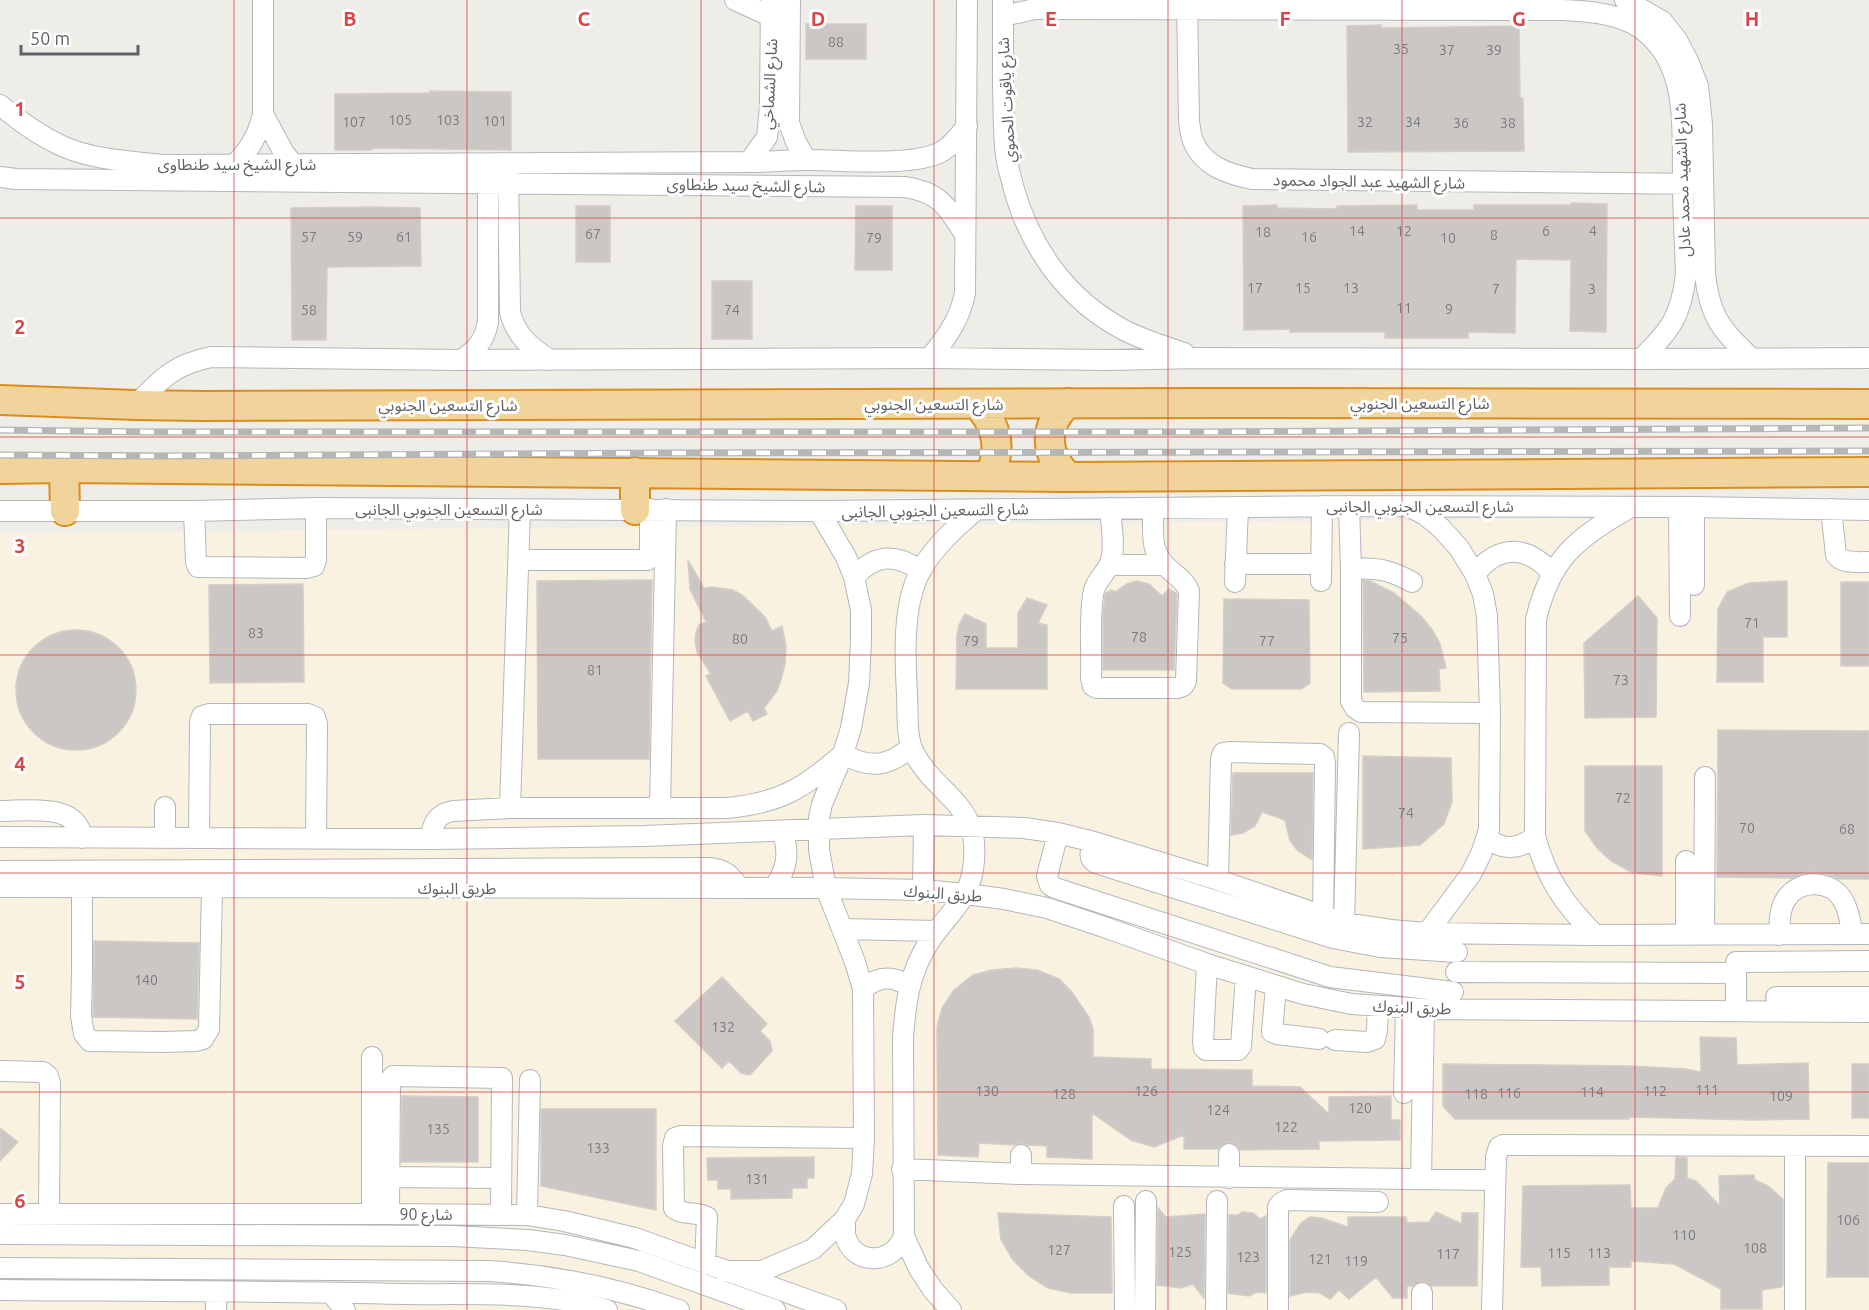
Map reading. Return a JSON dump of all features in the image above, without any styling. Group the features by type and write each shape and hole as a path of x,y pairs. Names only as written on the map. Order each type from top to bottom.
{"highway":[{"name":"شارع التسعين الجنوبي","path":"0,400 136,405 1869,404"},
{"path":"1068,403 1055,418 1050,436 1052,455 1069,477"},
{"path":"977,404 991,421 995,432 998,454 990,475"},
{"path":"64,468 66,511"},
{"path":"0,469 1069,477 1869,472"},
{"path":"635,472 650,509"}],"street":[{"path":"234,165 260,130 263,114 263,0"},
{"path":"735,0 772,9"},
{"name":"شارع الشماخي","path":"749,162 767,137 779,105 790,0"},
{"path":"930,358 955,324 963,306 965,293 967,0"},
{"name":"شارع الشهيد محمد عادل","path":"1625,0 1662,21 1677,40 1698,86 1702,124 1692,184 1683,296 1670,327 1641,359"},
{"name":"شارع الشهيد محمد عادل","path":"1003,8 1053,9 1187,4 1425,5 1594,12 1629,22 1650,35 1669,62 1677,86 1707,297 1723,329 1752,359"},
{"name":"شارع الشهيد عبد الجواد محمود","path":"1187,4 1189,122 1193,141 1202,156 1217,169 1233,175 1252,179 1692,184"},
{"name":"شارع ياقوت الحموي","path":"1003,8 1006,157 1018,204 1034,242 1062,281 1087,305 1108,320 1147,340 1198,358"},
{"name":"شارع الشماخي","path":"772,9 779,105 806,160"},
{"name":"شارع الشيخ سيد طنطاوى","path":"0,105 32,129 64,147 163,172 498,183 905,187 920,189 940,200 947,206 964,233"},
{"path":"263,114 284,153 293,164"},
{"name":"شارع الشيخ سيد طنطاوى","path":"0,177 16,179 163,172 234,165 888,161 928,156 940,152 951,145 967,126"},
{"path":"461,360 477,348 489,322 498,163"},
{"path":"498,183 513,324 526,343 550,360"},
{"path":"136,405 160,380 175,369 192,361 211,357 461,360 1861,358 1869,341"},
{"path":"1238,507 1235,573 1321,572 1322,506"},
{"name":"شارع التسعين الجنوبي الجانبى","path":"0,511 194,511 316,508 819,511 1322,506 1869,510"},
{"path":"1349,506 1351,701 1355,708 1361,712 1490,712"},
{"path":"1408,506 1425,515 1441,528 1459,548 1476,574 1487,616 1490,712 1489,830 1471,874 1427,933"},
{"path":"1687,507 1694,585"},
{"path":"1680,616 1687,507"},
{"path":"194,511 198,567 306,568 314,566 316,560 316,508"},
{"path":"1110,508 1112,553 1109,565 1098,579 1093,594 1091,678 1093,686 1097,688 1177,688 1183,686 1186,681 1189,591 1183,580 1164,565 1154,549 1153,508"},
{"path":"1595,935 1563,900 1549,878 1535,836 1536,619 1542,594 1552,573 1568,551 1588,533 1630,508"},
{"path":"510,808 520,509"},
{"path":"519,560 647,560 650,555 650,509"},
{"path":"650,509 660,808"},
{"path":"1831,509 1836,555 1839,559 1847,561 1869,562"},
{"path":"951,1310 933,1290 918,1267 904,1236 903,1037 909,986 922,955 937,931 966,894 973,870 974,848 971,825 965,813 925,768 911,747 906,681 908,611 921,571 938,546 976,510"},
{"path":"724,1271 762,1271 813,1249 845,1220 854,1204 862,1174 864,1138 863,989 826,888 820,859 819,830 822,804 851,728 860,665 861,610 854,577 846,557 819,511"},
{"path":"1476,574 1485,562 1498,554 1514,551 1528,554 1542,561 1552,573"},
{"path":"854,577 864,566 878,559 894,558 909,562 921,571"},
{"path":"1109,565 1164,565"},
{"path":"1351,569 1372,567 1393,572 1412,582"},
{"path":"199,838 200,722 202,716 209,714 308,714 315,717 317,724 316,839"},
{"path":"1344,923 1349,733"},
{"path":"843,754 856,761 871,764 886,763 900,757 911,747"},
{"path":"1218,880 1223,753 1320,754 1324,756 1325,764 1323,917"},
{"path":"430,839 435,822 447,812 510,808 748,806 787,795 815,778 843,754"},
{"path":"1695,934 1705,777"},
{"path":"165,807 165,838"},
{"path":"720,808 721,833"},
{"path":"0,811 49,811 64,814 75,820 81,830 82,838"},
{"path":"923,890 924,825"},
{"path":"0,837 430,839 721,833 924,825 1024,828 1094,842 1218,880 1344,923 1427,933 1457,943"},
{"path":"774,888 786,868 787,858 782,831"},
{"path":"1058,833 1047,876 1050,885 1054,888 1329,977 1453,991 1457,943"},
{"path":"1486,838 1500,846 1515,848 1535,836"},
{"path":"1094,842 1090,856 1093,862 1310,931 1380,947 1595,935 1779,935 1861,934 1838,894 1829,887 1818,884 1796,889 1787,896 1782,906 1779,935"},
{"path":"1686,861 1695,934"},
{"path":"0,871 710,868 727,873 739,888"},
{"name":"طريق البنوك","path":"0,887 923,890 1004,899 1047,908 1276,987 1328,1000 1378,1007 1415,1009 1453,991 1736,968 1869,961"},
{"path":"82,888 81,1016 84,1034 90,1041 163,1042 203,1039 209,1029 212,888"},
{"path":"842,929 937,931"},
{"path":"1736,935 1736,1004 1869,997"},
{"path":"1207,964 1203,1042 1206,1050 1240,1048 1246,976"},
{"path":"863,989 879,979 890,978 900,980 909,986"},
{"path":"1276,987 1272,1032 1277,1034 1367,1042 1375,1040 1378,1007"},
{"name":"طريق البنوك","path":"1453,991 1869,1012"},
{"path":"1404,1093 1415,1009"},
{"path":"1415,1009 1421,1179"},
{"path":"372,1057 380,1214"},
{"path":"0,1071 43,1072 48,1076 50,1083 49,1214"},
{"path":"380,1214 389,1177 390,1080 393,1076 502,1078 501,1214"},
{"path":"527,1215 530,1080"},
{"path":"705,1264 707,1217 702,1214 679,1212 674,1208 673,1146 675,1137 864,1138"},
{"path":"1492,1310 1496,1151 1499,1147 1508,1144 1869,1146"},
{"path":"1795,1146 1795,1310"},
{"path":"1228,1178 1229,1154"},
{"path":"902,1169 1021,1165 1228,1178 1495,1180"},
{"path":"389,1177 501,1178"},
{"path":"1278,1310 1278,1207 1281,1203 1287,1200 1378,1202"},
{"path":"1145,1310 1146,1202"},
{"path":"1216,1202 1216,1310"},
{"path":"1124,1206 1125,1310"},
{"name":"شارع 90","path":"0,1214 527,1215 600,1228 670,1250 836,1310"},
{"path":"845,1220 845,1235 852,1248 863,1256 876,1258 889,1255 900,1246 904,1236"},
{"path":"0,1234 440,1236 528,1240 603,1252 639,1261 775,1310"},
{"path":"0,1268 524,1273 595,1285 679,1310"},
{"path":"0,1290 216,1301 331,1293 526,1297 563,1300 607,1310"},
{"path":"331,1293 345,1310"},
{"path":"499,1310 526,1297"}],"shaded area":[{"path":"1869,516 1869,1310 0,1310 0,533"}],"building":[{"path":"806,24 866,24 866,59 806,59"},
{"path":"1381,25 1381,28 1519,26 1520,98 1523,98 1524,151 1348,152 1347,26"},
{"path":"430,91 511,92 511,150 372,148 372,150 335,150 335,94 430,93"},
{"path":"1571,203 1607,204 1606,332 1570,331 1571,260 1516,259 1515,333 1468,332 1468,338 1385,338 1385,332 1244,330 1243,206 1277,205 1277,208 1337,209 1337,206 1417,205 1417,210 1474,210 1474,205 1571,205"},
{"path":"576,206 610,206 610,262 576,262"},
{"path":"856,206 892,206 892,270 855,270"},
{"path":"291,208 420,208 421,266 327,267 326,340 292,340"},
{"path":"712,281 752,281 752,339 712,339"},
{"path":"688,560 704,588 733,590 742,595 765,617 772,631 782,626 786,646 781,680 777,691 764,708 767,714 753,721 748,711 730,721 706,676 711,674 697,652 695,641 699,625 706,622 690,589"},
{"path":"652,580 649,759 538,759 537,581"},
{"path":"1363,580 1394,593 1421,616 1433,631 1440,644 1446,668 1439,669 1440,691 1364,692"},
{"path":"1136,581 1149,584 1162,596 1169,589 1177,594 1174,670 1103,670 1105,594 1112,590 1115,592"},
{"path":"1787,581 1787,637 1763,637 1763,682 1717,682 1718,609 1727,592 1749,583"},
{"path":"1841,582 1869,582 1869,666 1841,666"},
{"path":"303,584 304,682 210,683 209,585"},
{"path":"1638,596 1657,618 1656,717 1585,718 1584,643"},
{"path":"1027,598 1047,605 1038,623 1047,625 1047,689 956,689 957,635 965,614 986,624 986,648 1018,648 1018,613"},
{"path":"1224,599 1309,600 1310,683 1301,689 1232,689 1223,683"},
{"path":"76,630 99,635 118,648 131,667 136,690 131,713 118,732 99,745 76,750 53,745 34,732 21,713 16,690 21,667 34,648 53,635"},
{"path":"1718,730 1869,731 1869,879 1838,879 1816,872 1804,873 1792,878 1717,877"},
{"path":"1363,756 1451,758 1452,802 1444,824 1420,845 1363,849"},
{"path":"1585,766 1662,766 1662,876 1633,873 1611,861 1597,848 1585,831"},
{"path":"1233,773 1313,773 1312,860 1298,851 1290,841 1285,820 1262,812 1255,826 1243,833 1231,835"},
{"path":"94,941 199,943 197,1019 93,1017"},
{"path":"1016,968 1037,970 1059,979 1071,991 1089,1017 1093,1029 1093,1057 1151,1059 1151,1069 1252,1070 1252,1086 1300,1087 1329,1114 1329,1097 1391,1096 1391,1120 1400,1120 1400,1140 1319,1141 1319,1149 1240,1150 1230,1142 1218,1149 1184,1149 1184,1135 1154,1147 1131,1140 1092,1113 1092,1159 1047,1157 1047,1146 1022,1143 1015,1145 979,1143 978,1157 938,1155 937,1027 942,1008 954,990 973,975 992,970"},
{"path":"722,977 767,1024 760,1031 770,1041 772,1051 750,1075 741,1073 729,1061 722,1068 675,1021"},
{"path":"1700,1037 1736,1038 1737,1065 1808,1063 1809,1119 1629,1117 1629,1119 1455,1119 1443,1106 1443,1064 1631,1066 1701,1072"},
{"path":"1852,1064 1869,1064 1869,1118 1852,1118"},
{"path":"402,1096 478,1097 478,1162 401,1162"},
{"path":"541,1109 656,1109 656,1210 541,1186"},
{"path":"0,1128 18,1142 0,1161"},
{"path":"814,1157 814,1178 807,1178 807,1188 792,1188 792,1198 731,1199 731,1189 718,1189 718,1180 708,1180 707,1158"},
{"path":"1676,1157 1687,1158 1687,1178 1696,1181 1720,1206 1719,1176 1754,1175 1755,1180 1768,1186 1783,1199 1783,1285 1762,1290 1762,1309 1721,1309 1721,1289 1674,1264 1631,1261 1631,1267 1609,1267 1609,1285 1542,1286 1541,1267 1521,1267 1523,1186 1630,1185 1631,1208 1658,1208 1666,1188 1675,1179"},
{"path":"1828,1163 1869,1163 1869,1277 1827,1277"},
{"path":"1158,1208 1166,1217 1205,1214 1204,1298 1193,1284 1181,1288 1157,1285"},
{"path":"1242,1212 1253,1213 1260,1219 1266,1216 1266,1293 1257,1292 1249,1296 1228,1293 1229,1215 1238,1215"},
{"path":"1436,1212 1462,1224 1462,1213 1478,1213 1477,1286 1431,1286 1421,1281 1413,1286 1407,1286 1407,1298 1393,1298 1376,1277 1349,1299 1339,1290 1330,1299 1320,1293 1307,1292 1290,1296 1290,1240 1301,1223 1310,1217 1321,1218 1348,1227 1348,1217 1406,1217 1407,1223 1429,1222"},
{"path":"998,1213 1111,1217 1112,1293 1071,1293 1048,1288 1029,1276 1013,1260 1001,1240"}],"railway":[{"path":"0,430 1200,432 1869,428"},
{"path":"0,455 1869,451"}]}
